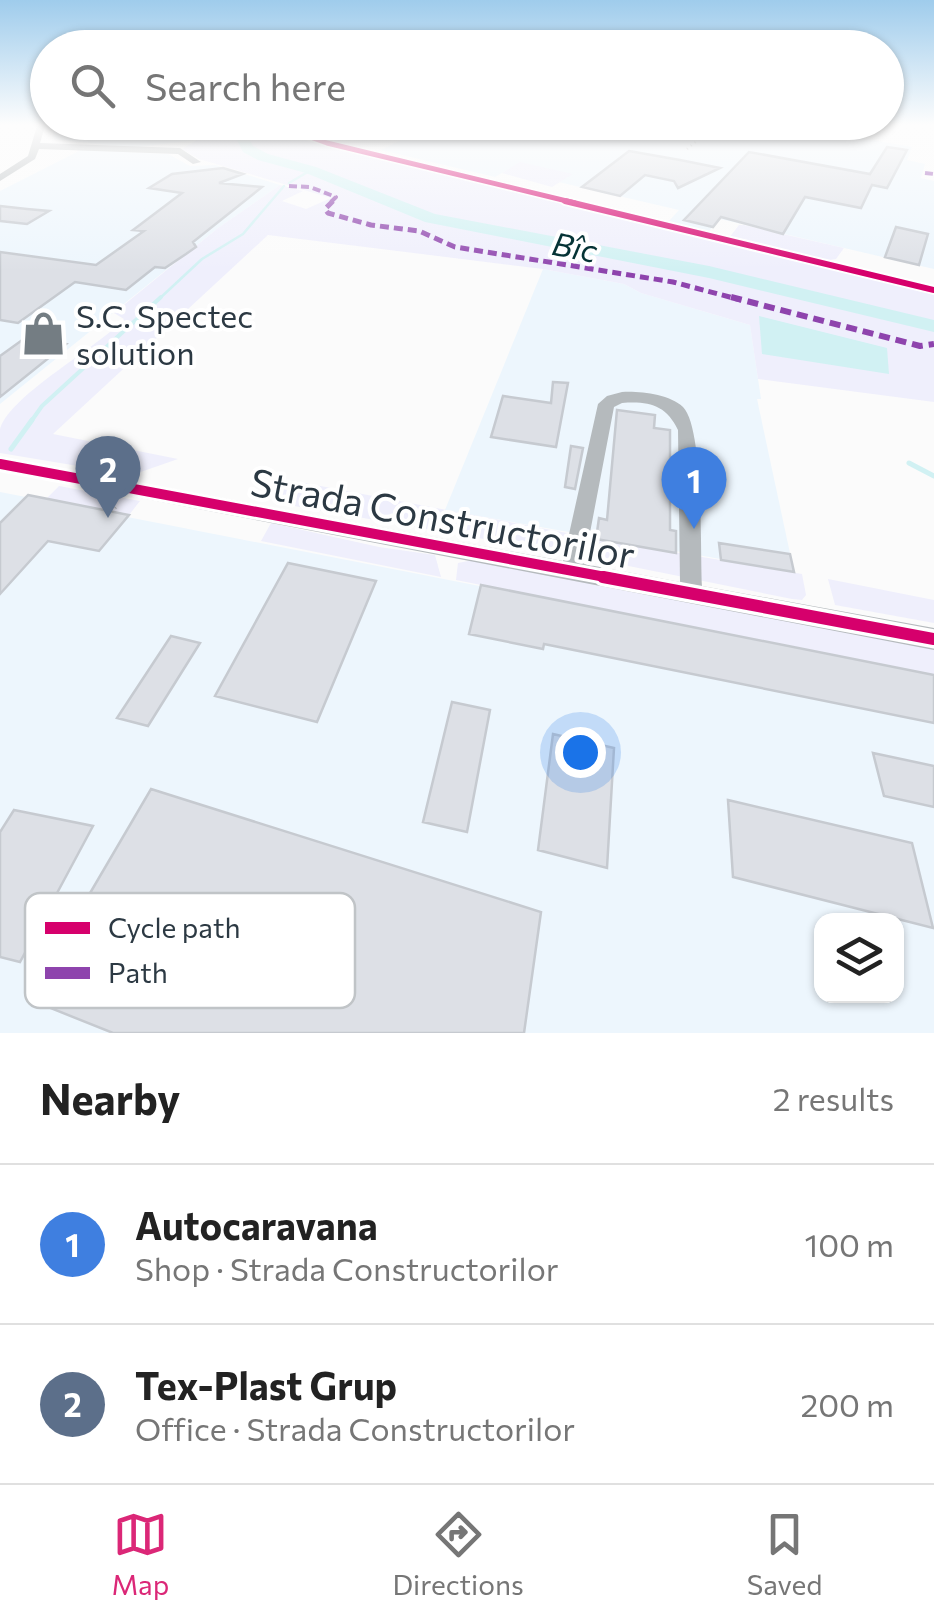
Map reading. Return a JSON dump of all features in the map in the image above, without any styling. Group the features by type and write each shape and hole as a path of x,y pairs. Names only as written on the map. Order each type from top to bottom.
{"street":[{"path":"456,174 934,290"},
{"path":"572,572 606,404 621,397 654,401 677,411 687,430 691,594"},
{"name":"Strada Constructorilor","path":"0,464 934,640"}],"shaded area":[{"path":"33,174 245,174 280,185 218,228 0,404 0,191"},
{"path":"250,174 446,174 934,293 934,402 758,379 750,325 641,293 624,284 543,269 268,235 53,434 178,459 132,475 0,453 0,429 7,415 37,386 112,330 124,319 114,313 218,228 280,185 303,191 282,201 306,209 331,198"},
{"path":"506,174 573,174 552,187"},
{"path":"525,174 922,174 921,178 934,181 934,269 720,219 707,233 672,225 669,221 679,210"},
{"path":"739,225 844,248 836,259 825,261 729,238"},
{"path":"543,269 624,284 641,293 750,325 761,399 757,399 794,572 445,510"},
{"path":"284,479 567,533 566,541 553,551 277,503"},
{"path":"59,486 140,501 129,515 46,499"},
{"path":"0,492 934,675 934,1033 0,1033"},
{"path":"271,523 435,555 441,577 261,541"},
{"path":"585,537 802,574 806,595 802,600 792,599 584,557"},
{"path":"473,560 934,649 934,675 456,580 458,563"},
{"path":"828,579 934,600 934,623 835,605"}],"water":[{"path":"759,316 887,348 889,374 762,354"}],"building":[{"path":"172,174 242,174 219,183 262,187 193,242 196,247 165,268 155,267 126,290 75,282 18,323 0,320 0,252 96,265 144,231 133,230 182,193 149,188"},
{"path":"599,174 707,174 678,188 674,181 645,175 620,196 582,187"},
{"path":"728,174 894,174 887,188 872,185 861,208 805,197 783,234 721,217 713,227 684,220"},
{"path":"0,206 49,211 27,224 0,221"},
{"path":"896,227 928,234 919,265 885,257"},
{"path":"25,338 66,344 0,397 0,356"},
{"path":"553,382 568,383 556,447 491,437 503,396 551,403"},
{"path":"617,410 655,415 654,428 670,430 670,530 676,531 676,553 596,539 599,518 607,520"},
{"path":"571,446 583,448 575,489 565,487"},
{"path":"28,495 129,515 99,551 48,541 0,594 0,523"},
{"path":"719,543 790,554 794,572 721,560"},
{"path":"288,563 376,581 317,722 215,696"},
{"path":"481,585 934,675 934,723 544,644 543,649 469,634"},
{"path":"171,636 200,643 148,726 117,718"},
{"path":"452,702 490,710 467,832 423,822"},
{"path":"553,734 614,748 607,868 538,850"},
{"path":"873,753 934,766 934,807 884,796"},
{"path":"151,789 541,912 524,1033 113,1033 50,1008 355,1008 355,893 90,893"},
{"path":"728,800 912,843 933,928 904,921 904,913 874,913 733,877"},
{"path":"14,810 93,826 57,893 25,893 25,953 20,962 0,957 0,832"}],"waterway":[{"path":"289,183 304,174"},
{"name":"Bîc","path":"322,174 431,218 709,272 934,326"},
{"path":"158,300 202,259 243,234 284,186"},
{"path":"30,423 42,406 161,297"},
{"path":"11,449 32,420"},
{"path":"909,463 934,476"}],"marked path":[{"path":"289,186 310,187 336,197 325,209 328,213 371,225 419,231 455,247 673,282 920,346 934,344"}],"cycle path":[{"path":"456,174 934,290"},
{"path":"0,464 934,639"}],"place":[{"name":"S.C. Spectec solution","path":"43,333"},
{"name":"Tex-Plast Grup","path":"108,518"},
{"name":"Autocaravana","path":"694,529"}]}
